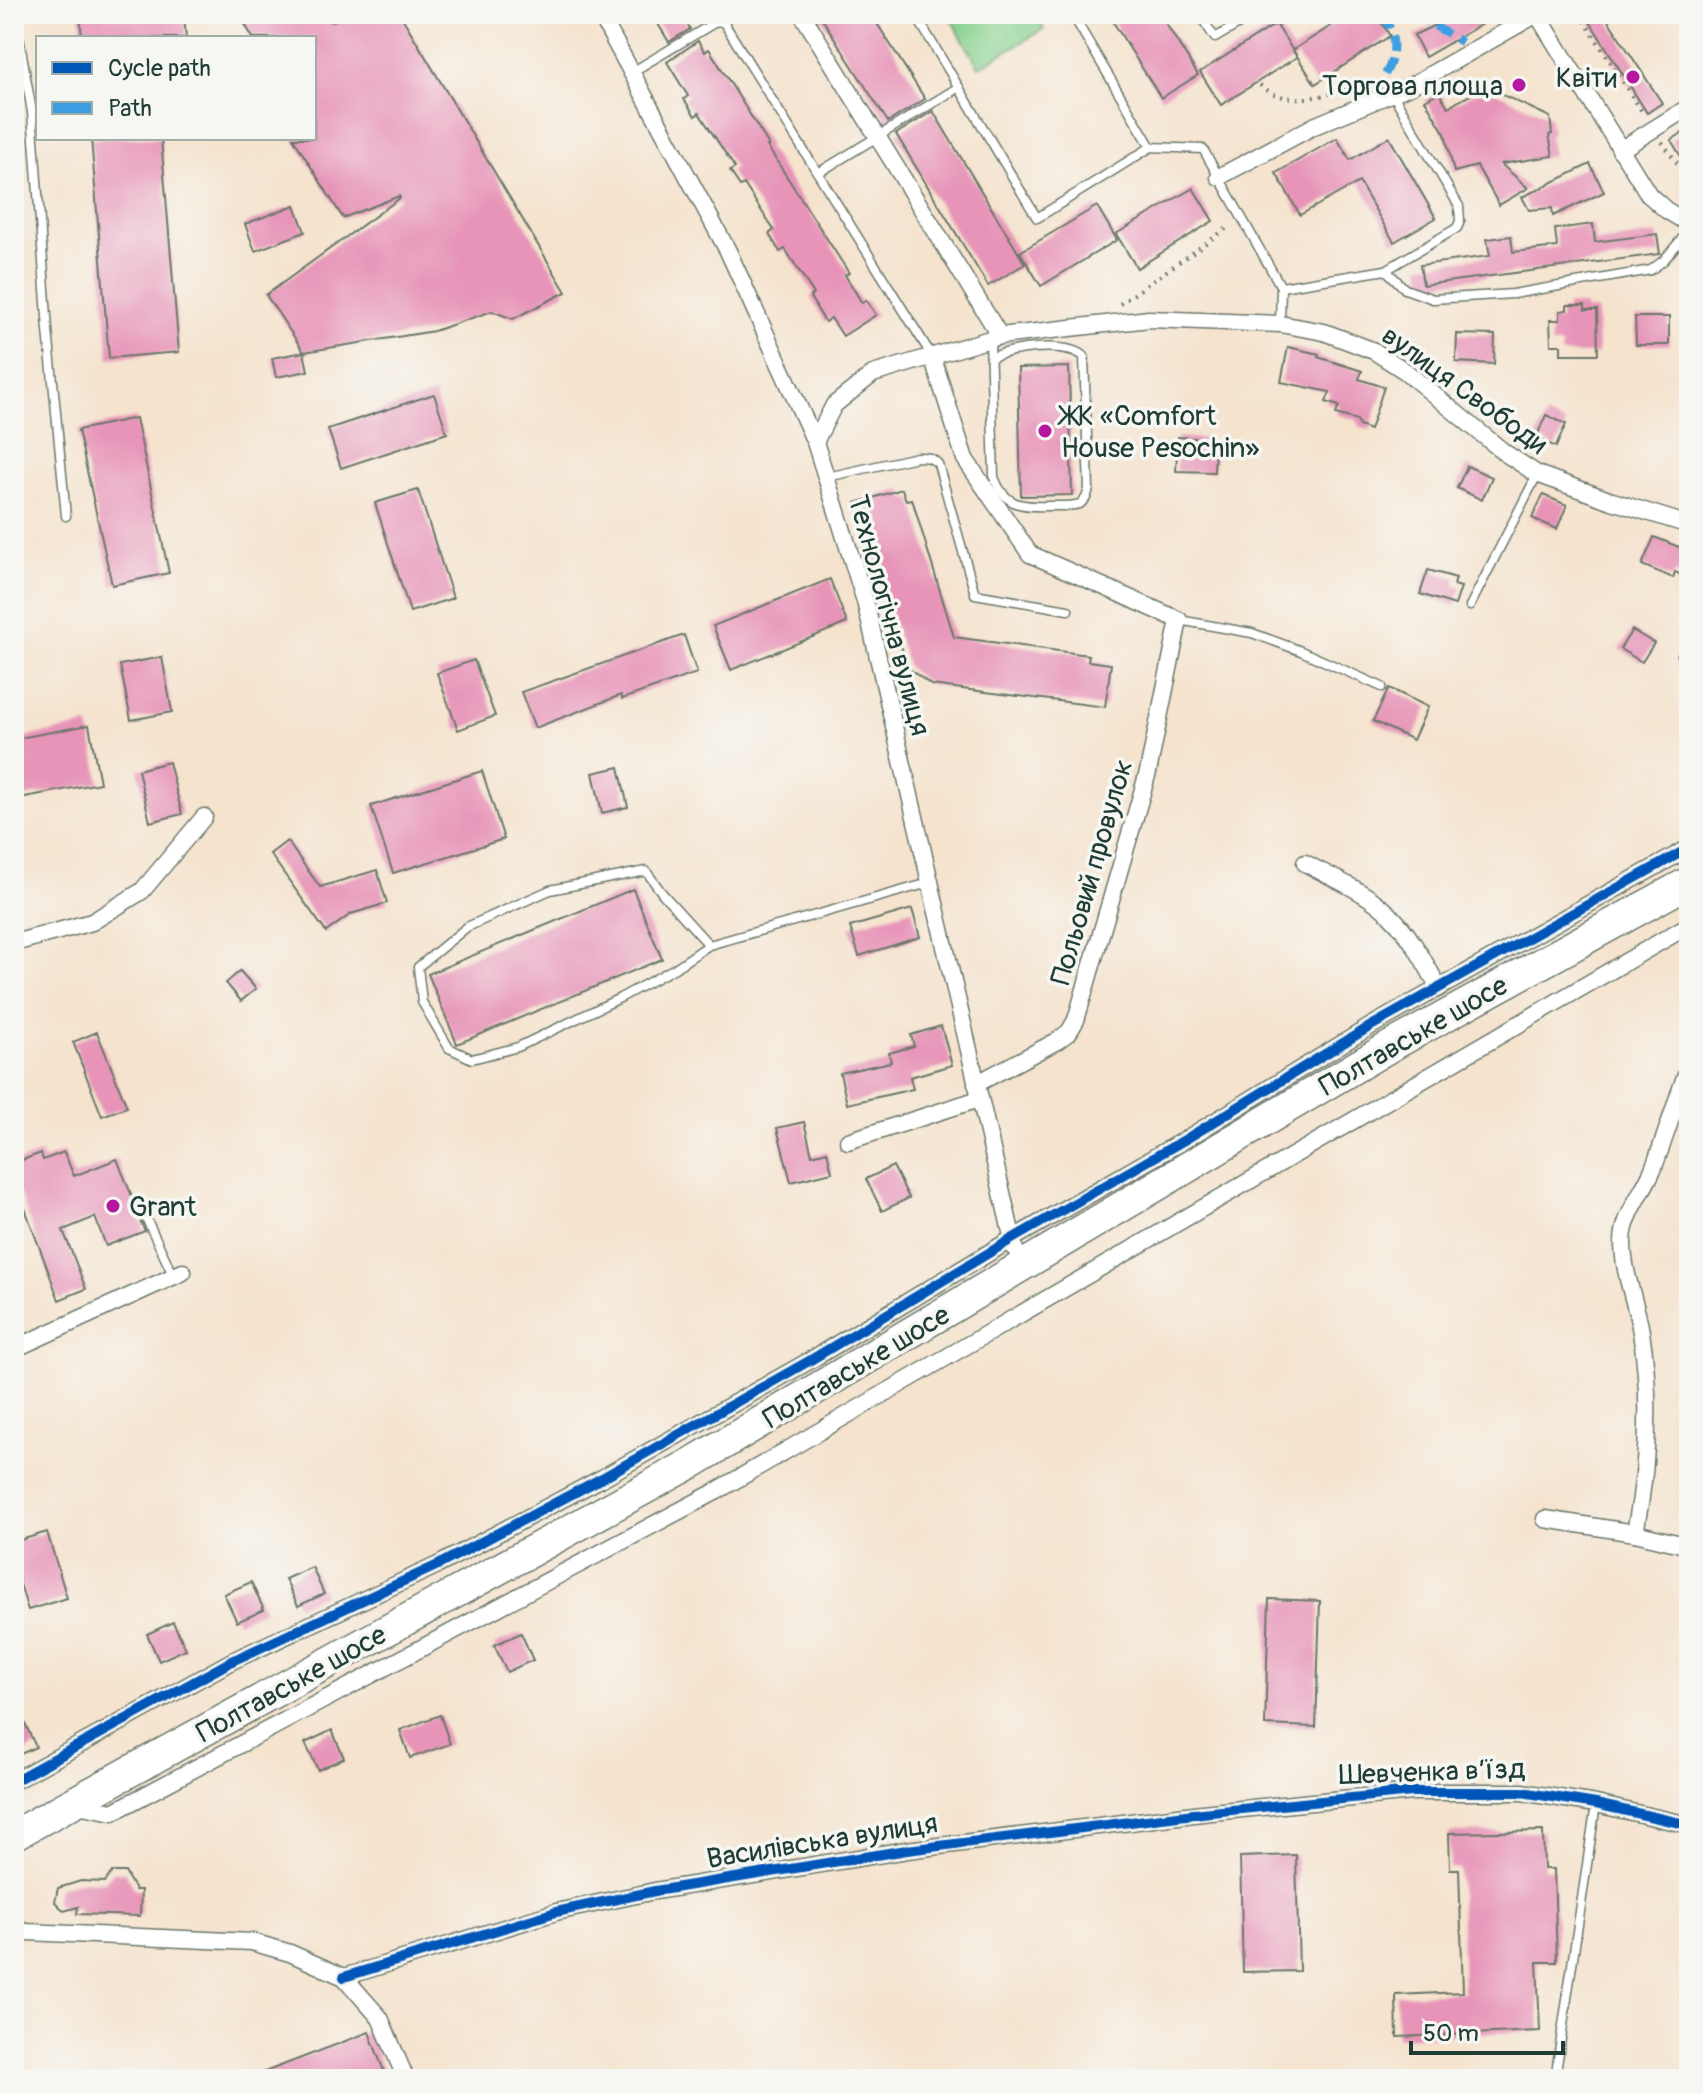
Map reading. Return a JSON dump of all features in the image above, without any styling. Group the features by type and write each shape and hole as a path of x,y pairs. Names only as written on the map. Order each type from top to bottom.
{"highway":[{"name":"Полтавське шосе","path":"14,1835 690,1464 1389,1047 1689,882"}],"street":[{"name":"Технологічна вулиця","path":"600,14 728,251 815,442 865,601 1020,1269"},
{"path":"802,14 878,136 995,337"},
{"path":"1219,177 1314,126 1412,85 1537,14 1649,195 1689,227"},
{"path":"1620,150 1689,107"},
{"name":"вулиця Свободи","path":"815,442 834,405 873,374 995,337 1149,319 1280,324 1324,332 1374,351 1405,371 1505,453 1537,474 1689,525"},
{"path":"932,356 965,459 1030,554 1179,620"},
{"name":"Польовий провулок","path":"848,1141 978,1091 1069,1032 1076,1020 1148,772 1179,620"},
{"path":"14,943 92,922 142,891 204,817"},
{"path":"14,1781 232,1661 438,1565 602,1478 809,1361 1371,1026 1689,848"},
{"path":"1305,863 1390,914 1417,949 1439,988"},
{"path":"71,1804 113,1812 715,1492 1689,925"},
{"path":"1635,1533 1648,1432 1641,1332 1623,1240 1627,1222 1652,1171 1685,1077"},
{"path":"14,1349 178,1274"},
{"path":"1545,1519 1635,1533 1689,1546"},
{"name":"Шевченка в’їзд","path":"1318,1801 1412,1792 1522,1792 1596,1804 1689,1825"},
{"name":"Василівська вулиця","path":"344,1977 556,1912 655,1891 907,1850 1318,1801"},
{"path":"14,1929 252,1942 290,1953 344,1977 380,2018 406,2079"}],"lane":[{"path":"15,14 32,112 66,516"},
{"path":"915,14 1037,218 1151,147 1203,149 1281,287 1280,324"},
{"path":"1072,14 1151,147"},
{"path":"1199,14 1215,38 1256,14"},
{"path":"630,73 714,23 724,23 932,356"},
{"path":"818,173 959,87"},
{"path":"1281,287 1386,270 1457,228 1459,206 1392,93"},
{"path":"1386,270 1405,289 1433,299 1513,294 1651,270 1664,260 1689,227"},
{"path":"991,358 1010,350 1069,348 1084,357 1089,491 1080,504 1024,507 1008,501 1000,492 994,477 991,358 995,337"},
{"path":"826,477 917,457 935,460 975,594 1068,610"},
{"path":"1470,606 1537,474"},
{"path":"1179,620 1252,633 1382,687"},
{"path":"1682,655 1689,640"},
{"path":"709,945 646,871 550,890 467,927 418,967 422,1002 449,1048 472,1059 518,1047 608,1004 675,968 709,945 929,883"},
{"path":"139,1203 178,1274"},
{"path":"1555,2079 1596,1804"}],"path":[{"path":"1580,14 1653,130 1689,179"},
{"path":"1260,85 1270,94 1289,99 1356,88"},
{"path":"1090,325 1242,218"}],"green space":[{"path":"948,14 1036,14 1044,29 979,67"}],"building":[{"path":"80,14 184,14 186,36 82,36"},
{"path":"239,14 327,14 332,22 345,14 400,14 566,292 513,319 492,311 434,331 304,352 266,295 400,198 343,218 294,140 316,140 316,36 252,36"},
{"path":"652,14 681,14 690,29 669,42"},
{"path":"819,14 871,14 925,99 888,122"},
{"path":"1108,14 1160,14 1198,75 1161,98"},
{"path":"1350,14 1376,14 1390,36 1315,84 1293,50"},
{"path":"1458,14 1499,14 1425,57 1414,35"},
{"path":"1585,14 1604,14 1662,103 1647,113"},
{"path":"1276,24 1297,57 1221,105 1200,72"},
{"path":"698,41 705,52 709,49 849,273 845,275 862,303 866,300 876,315 843,336 831,318 825,322 810,297 814,294 785,249 780,252 769,234 774,230 744,184 740,186 730,171 735,168 699,113 695,116 684,99 688,96 667,62"},
{"path":"1489,85 1492,90 1550,117 1552,134 1549,135 1553,156 1501,164 1528,188 1499,205 1477,166 1454,172 1445,134 1425,100 1439,92 1448,107"},
{"path":"933,111 1025,264 988,286 896,134"},
{"path":"1689,129 1689,170 1671,140"},
{"path":"1389,137 1436,218 1394,242 1359,182 1300,215 1276,173 1337,138 1350,160"},
{"path":"91,140 161,140 179,352 109,358"},
{"path":"1590,164 1604,192 1553,216 1552,208 1529,210 1522,197"},
{"path":"1193,188 1213,221 1137,268 1116,234"},
{"path":"295,205 305,232 255,251 245,224"},
{"path":"1097,206 1117,240 1041,286 1020,252"},
{"path":"1593,224 1595,242 1657,234 1660,254 1423,285 1420,265 1490,256 1487,239 1511,236 1513,252 1557,247 1555,229"},
{"path":"1567,305 1585,305 1585,310 1597,310 1598,354 1561,354 1561,345 1551,345 1550,320 1560,320 1560,311 1567,310"},
{"path":"1635,317 1669,317 1669,345 1636,345"},
{"path":"1457,334 1495,335 1494,364 1456,362"},
{"path":"1288,347 1319,354 1318,357 1362,371 1359,379 1384,387 1370,430 1359,426 1357,420 1336,414 1339,406 1326,402 1330,392 1281,382"},
{"path":"304,352 308,371 276,377 272,358"},
{"name":"ЖК «Comfort House Pesochin»","path":"1069,367 1072,495 1021,496 1018,368"},
{"path":"434,394 447,433 341,468 328,429"},
{"path":"1546,415 1566,424 1556,447 1536,438"},
{"path":"136,418 169,573 112,585 78,430"},
{"path":"1178,437 1205,439 1205,450 1215,450 1214,472 1176,471"},
{"path":"1467,466 1492,477 1482,500 1457,488"},
{"path":"902,489 906,500 912,499 954,637 1089,655 1088,661 1111,664 1105,707 931,685 908,668 856,503"},
{"path":"418,490 453,598 410,612 375,503"},
{"path":"1543,495 1567,505 1557,529 1532,518"},
{"path":"1654,537 1689,551 1689,578 1675,572 1673,578 1642,565"},
{"path":"1428,570 1456,578 1454,585 1461,587 1455,605 1420,594"},
{"path":"830,579 847,623 731,670 713,626"},
{"path":"1632,630 1654,643 1642,662 1620,649"},
{"path":"684,635 697,673 622,699 621,695 535,728 521,692"},
{"path":"162,657 172,712 131,720 120,665"},
{"path":"474,660 495,716 458,730 437,673"},
{"path":"1389,688 1428,707 1413,740 1373,721"},
{"path":"89,725 100,783 14,799 14,739"},
{"path":"169,762 182,814 150,822 138,770"},
{"path":"619,767 628,807 602,813 593,773"},
{"path":"482,771 504,839 393,873 371,806"},
{"path":"287,841 320,887 377,870 387,903 351,914 326,932 270,854"},
{"path":"633,889 662,959 457,1044 428,974"},
{"path":"912,909 920,937 859,956 850,927"},
{"path":"240,971 256,989 241,1001 226,983"},
{"path":"941,1026 952,1065 910,1077 913,1089 847,1104 840,1073 891,1062 889,1053 914,1046 911,1035"},
{"path":"97,1032 127,1107 102,1116 73,1042"},
{"path":"804,1122 812,1155 827,1151 832,1172 791,1182 777,1128"},
{"path":"64,1152 74,1176 117,1159 145,1231 106,1246 95,1217 63,1230 86,1289 59,1300 14,1179 14,1163 41,1153 43,1160"},
{"path":"893,1166 909,1198 882,1211 866,1179"},
{"path":"47,1532 67,1598 28,1610 14,1565 14,1542"},
{"path":"312,1567 324,1594 298,1606 285,1579"},
{"path":"251,1582 264,1610 237,1622 224,1594"},
{"path":"1269,1599 1320,1601 1316,1727 1265,1725"},
{"path":"173,1622 186,1649 159,1661 147,1634"},
{"path":"521,1633 533,1660 507,1672 494,1645"},
{"path":"14,1700 36,1747 14,1757"},
{"path":"440,1715 450,1744 410,1758 400,1730"},
{"path":"332,1730 344,1758 318,1770 305,1743"},
{"path":"1543,1831 1544,1869 1554,1869 1557,1962 1537,1962 1540,2031 1397,2037 1396,1995 1463,1992 1459,1869 1450,1869 1449,1833"},
{"path":"1296,1855 1299,1971 1243,1972 1240,1857"},
{"path":"112,1872 125,1872 135,1890 141,1890 140,1916 77,1914 78,1907 64,1911 55,1902 58,1888 81,1881 105,1882"},
{"path":"369,2032 387,2079 249,2079 249,2078"}],"marked path":[{"path":"1383,14 1394,46 1383,78"},
{"path":"1414,14 1462,42"}],"cycle path":[{"path":"14,1781 232,1661 438,1565 602,1478 809,1361 1371,1026 1689,848"},
{"path":"344,1977 556,1912 655,1891 907,1850 1202,1813 1412,1792 1522,1792 1596,1804 1689,1825"}],"place":[{"name":"Квіти","path":"1633,77"},
{"name":"Торгова площа","path":"1519,85"},
{"name":"ЖК «Comfort House Pesochin»","path":"1045,431"},
{"name":"Grant","path":"113,1206"}]}
